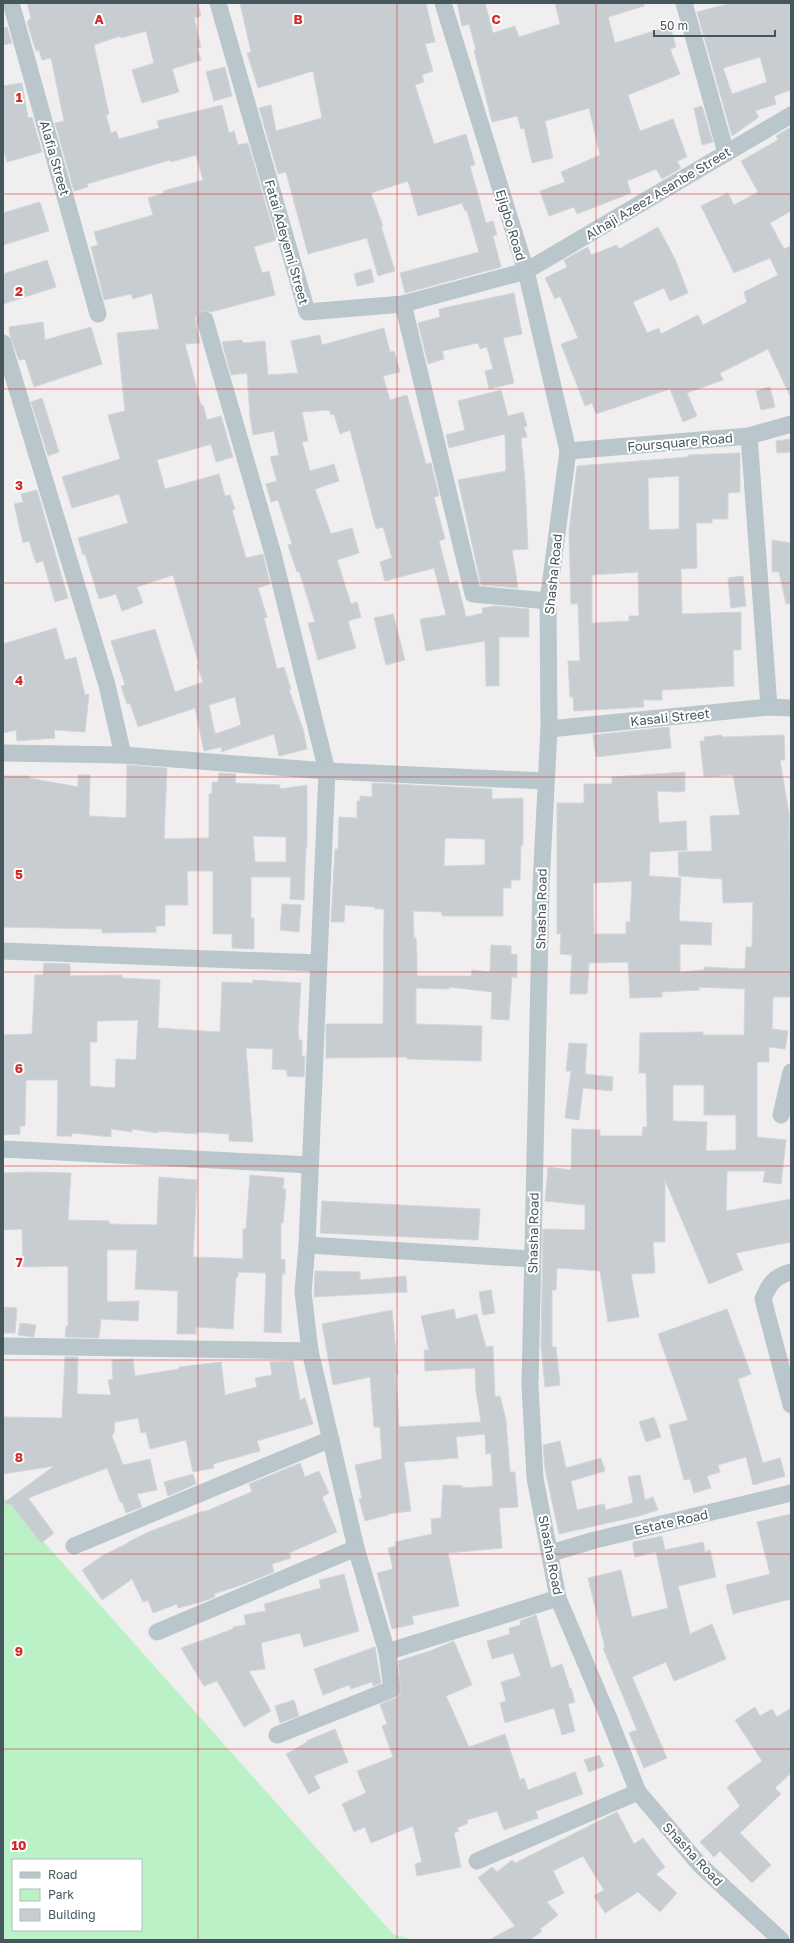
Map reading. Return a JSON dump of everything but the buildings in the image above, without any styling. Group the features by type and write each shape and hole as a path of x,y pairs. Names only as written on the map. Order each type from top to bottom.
{"street":[{"name":"Alafia Street","path":"12,3 98,314"},
{"name":"Fatai Adeyemi Street","path":"218,3 307,312 403,304 526,272"},
{"name":"Ejigbo Road","path":"443,3 526,272 568,451"},
{"path":"684,3 726,152"},
{"name":"Alhaji Azeez Asanbe Street","path":"526,272 726,152 791,115"},
{"path":"403,304 473,594 548,600"},
{"path":"205,320 273,554 327,771 307,1245 303,1292 310,1351 356,1548 387,1652 392,1689 277,1735"},
{"path":"3,343 106,686 123,755"},
{"name":"Foursquare Road","path":"568,451 749,436 791,424"},
{"path":"749,436 769,707"},
{"name":"Shasha Road","path":"568,451 548,600 549,729 545,781 541,885 530,1385 535,1478 551,1553 558,1598 638,1792 700,1865 782,1940"},
{"name":"Kasali Street","path":"549,729 769,707 791,708"},
{"path":"3,753 123,755 327,771 545,781"},
{"path":"3,951 318,962"},
{"path":"781,1115 791,1072"},
{"path":"3,1149 310,1165"},
{"path":"307,1245 532,1259"},
{"path":"791,1272 780,1274 768,1286 763,1299 791,1405"},
{"path":"3,1346 310,1351"},
{"path":"74,1546 331,1439"},
{"name":"Estate Road","path":"551,1553 595,1540 791,1493"},
{"path":"157,1632 356,1548"},
{"path":"387,1652 558,1598"},
{"path":"477,1860 638,1792"}],"green space":[{"path":"3,1496 393,1934 412,1940 3,1940"}]}
